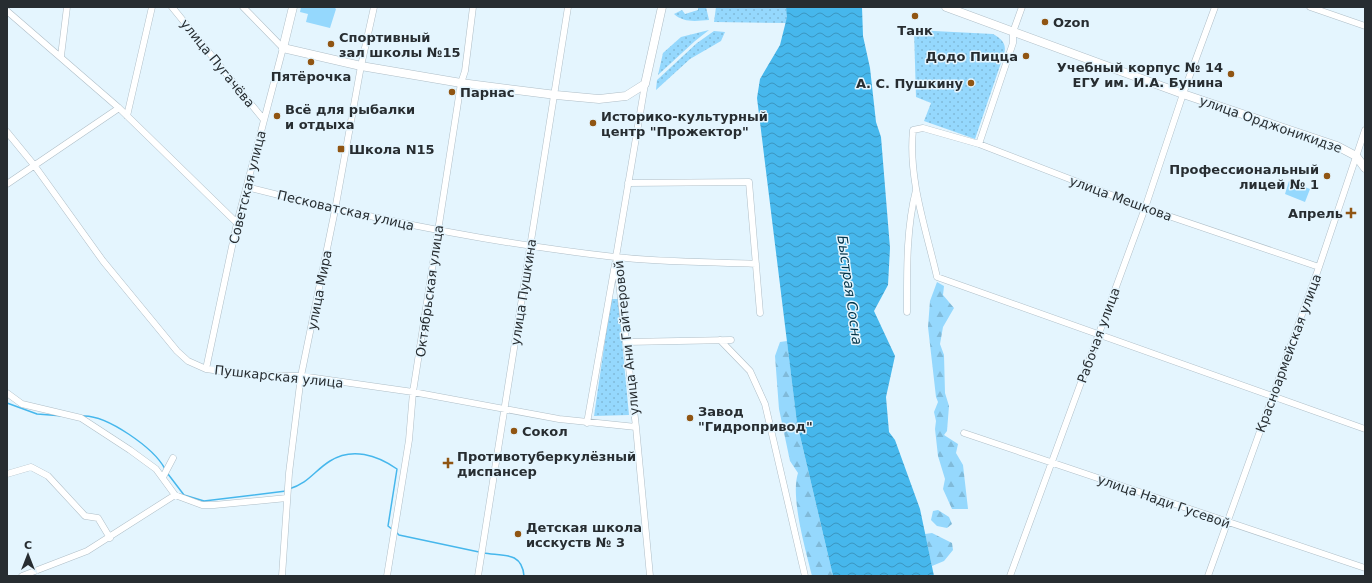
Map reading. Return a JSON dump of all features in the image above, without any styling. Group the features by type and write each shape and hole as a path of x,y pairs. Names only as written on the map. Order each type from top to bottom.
{"main road":[{"name":"Советская улица","path":"283,48 293,7"},
{"name":"улица Ани Гайтеровой","path":"645,84 662,7"},
{"name":"улица Орджоникидзе","path":"946,7 1183,94 1337,146 1356,156 1365,168"},
{"path":"283,48 361,66 554,95 599,99 626,96 645,84"}],"street":[{"path":"61,56 67,7"},
{"path":"127,116 152,7"},
{"name":"улица Пугачёва","path":"172,7 264,120"},
{"path":"243,7 283,48"},
{"name":"улица Мира","path":"282,576 287,498 301,376 335,210 361,66 374,7"},
{"name":"Октябрьская улица","path":"387,576 438,230 473,7"},
{"name":"улица Пушкина","path":"478,576 568,7"},
{"path":"979,144 1013,43 1012,32 1022,7"},
{"name":"Рабочая улица","path":"1010,576 1145,208 1183,94 1215,7"},
{"path":"1310,7 1365,26"},
{"path":"7,11 61,56 119,108 237,222"},
{"name":"Советская улица","path":"206,369 237,222 283,48"},
{"name":"улица Ани Гайтеровой","path":"645,84 616,257 636,427 650,576"},
{"path":"7,184 119,108"},
{"name":"улица Мешкова","path":"916,188 910,151 913,130 923,128 979,144 1145,208 1319,267"},
{"name":"Красноармейская улица","path":"1208,576 1319,267 1365,130"},
{"name":"Пушкарская улица","path":"7,132 34,165 103,261 177,351 188,361 206,369 249,375 301,376 414,392 504,410 586,423 636,427"},
{"path":"628,183 748,182 760,313"},
{"name":"Песковатская улица","path":"247,187 335,210 530,246 616,257 756,264"},
{"path":"916,188 937,277 1365,428"},
{"path":"906,312 907,264 912,207 916,188"},
{"path":"586,423 616,257"},
{"path":"720,340 750,371 766,404 805,576"},
{"path":"626,342 731,340"},
{"path":"7,393 22,404 81,418 156,469 175,496 202,505 287,498"},
{"name":"улица Нади Гусевой","path":"964,433 1227,523 1365,568"},
{"path":"163,477 173,458"},
{"path":"7,474 31,467 48,476 85,516 98,518 110,538"},
{"path":"22,576 87,552 175,496"}],"green space":[{"path":"301,7 334,7 336,9 330,28 306,22 308,14 300,12"},
{"path":"698,7 706,7 709,20 686,20 674,14 682,10 685,14 698,10"},
{"path":"716,7 786,7 788,17 786,23 714,22"},
{"path":"709,30 658,75 663,53 681,37"},
{"path":"914,30 993,34 1003,42 1005,47 1004,54 975,139 924,121 931,103 916,97"},
{"path":"714,31 725,32 721,41 690,59 656,90 657,80 697,43"},
{"path":"1289,181 1310,189 1305,202 1285,194"},
{"path":"937,282 944,286 943,295 954,308 943,327 940,344 944,355 945,393 949,406 947,431 944,435 958,444 956,453 963,465 968,509 952,509 943,489 945,479 938,456 934,412 938,402 936,397 928,327 930,301"},
{"path":"611,299 618,299 629,415 594,416"},
{"path":"787,341 797,423 833,576 812,576 797,510 796,483 798,473 790,461 779,409 775,356 780,342"},
{"path":"938,510 949,517 952,524 947,528 937,526 931,520 933,511"},
{"path":"932,533 952,543 953,550 944,561 932,566 925,534"}],"water":[{"name":"Быстрая Сосна","path":"786,7 862,7 863,36 870,68 876,122 881,137 890,248 888,285 874,311 895,356 886,397 889,432 895,440 920,509 934,576 833,576 797,423 757,98 760,79 780,45 787,17"}],"waterway":[{"path":"7,403 37,414 63,416"},
{"path":"83,416 93,417 104,421 129,434 151,452 165,469"},
{"path":"289,489 302,484 330,461 347,454 364,454 381,460 397,469 388,526 393,530"},
{"path":"168,474 184,495 204,501 286,491"},
{"path":"396,532 399,535 479,552"},
{"path":"483,553 510,556 519,562 524,576"}],"place":[{"name":"Танк","path":"915,16"},
{"name":"Ozon","path":"1045,22"},
{"name":"Спортивный зал школы №15","path":"331,44"},
{"name":"Додо Пицца","path":"1026,56"},
{"name":"Пятёрочка","path":"311,62"},
{"name":"Учебный корпус № 14 ЕГУ им. И.А. Бунина","path":"1231,74"},
{"name":"А. С. Пушкину","path":"971,83"},
{"name":"Парнас","path":"452,92"},
{"name":"Всё для рыбалки и отдыха","path":"277,116"},
{"name":"Историко-культурный центр \"Прожектор\"","path":"593,123"},
{"name":"Школа N15","path":"341,149"},
{"name":"Профессиональный лицей № 1","path":"1327,176"},
{"name":"Апрель","path":"1351,213"},
{"name":"Завод \"Гидропривод\"","path":"690,418"},
{"name":"Сокол","path":"514,431"},
{"name":"Противотуберкулёзный диспансер","path":"448,463"},
{"name":"Детская школа исскуств № 3","path":"518,534"}]}
